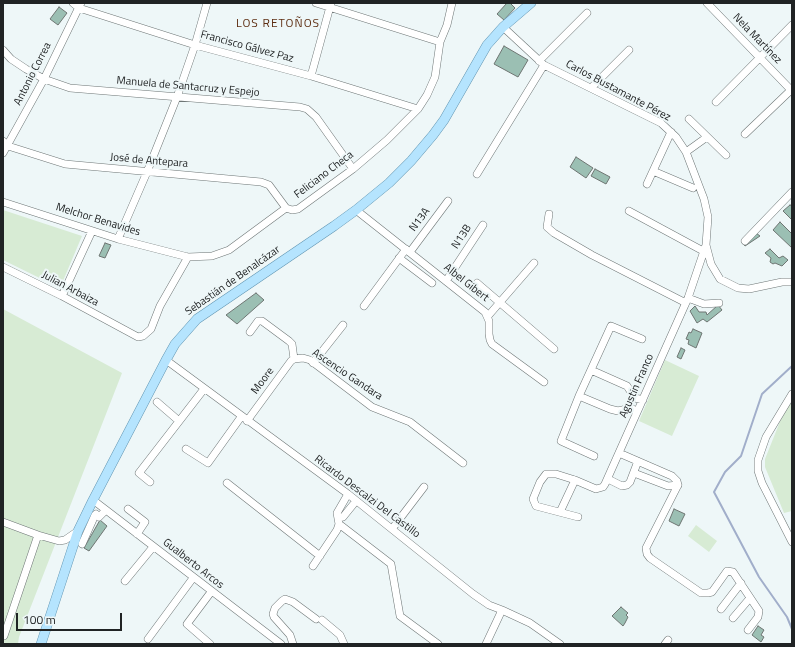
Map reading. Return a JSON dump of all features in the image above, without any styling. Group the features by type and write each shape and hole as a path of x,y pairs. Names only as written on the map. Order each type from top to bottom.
{"main road":[{"name":"Sebastián de Benalcázar","path":"41,644 78,530 166,360 176,344 197,319 356,210 389,183 411,161 433,135 447,114 487,45 530,3"}],"street":[{"path":"118,239 177,97 207,3"},
{"path":"316,3 330,5 440,42"},
{"name":"Feliciano Checa","path":"188,257 212,256 229,250 286,208 292,210 298,209 353,169 386,140 418,109 427,95 435,77 440,42 452,3"},
{"name":"Nela Martínez","path":"707,3 792,90"},
{"name":"Francisco Gálvez Paz","path":"78,5 195,44 311,76 418,109"},
{"name":"Antonio Correa","path":"3,153 5,144 44,79 78,5"},
{"path":"311,76 330,5"},
{"path":"477,174 542,63 587,13"},
{"path":"716,102 792,25"},
{"name":"Carlos Bustamante Pérez","path":"503,28 542,63 661,124 671,132 686,152 706,207 708,217 705,248 711,264 720,279 738,288 749,290 782,282 792,282"},
{"name":"Manuela de Santacruz y Espejo","path":"3,50 11,59 26,70 44,79 70,88 300,107 307,109 319,121 353,169"},
{"path":"592,88 629,50"},
{"path":"745,134 792,90"},
{"path":"688,119 726,155"},
{"path":"647,184 671,132"},
{"path":"686,152 707,137"},
{"name":"José de Antepara","path":"5,144 61,163 262,182 269,185 286,208"},
{"path":"653,171 693,188"},
{"path":"745,241 792,192"},
{"name":"N13A","path":"364,306 399,258 408,250 448,201"},
{"name":"Melchor Benavides","path":"3,202 118,239 188,257"},
{"name":"Albel Gibert","path":"356,210 486,312 488,316 490,340 492,344 544,382"},
{"path":"629,211 705,248"},
{"path":"549,214 547,226 554,233 592,255 687,300 704,304 719,303"},
{"name":"N13B","path":"446,281 483,225"},
{"path":"62,296 92,231"},
{"name":"Agustin Franco","path":"608,479 687,300 705,248"},
{"name":"Julian Arbaiza","path":"3,267 62,296 138,337 143,336 151,329 160,306 188,257"},
{"path":"399,258 432,283"},
{"path":"488,316 534,263"},
{"path":"477,283 554,349"},
{"path":"250,332 258,321 262,321 292,344 297,359"},
{"path":"313,363 342,325"},
{"path":"594,456 561,442 579,396 611,326 642,339"},
{"name":"Ascencio Gandara","path":"297,359 307,359 372,407 410,422 463,462"},
{"name":"Moore","path":"186,448 208,463 290,362 297,359"},
{"name":"Ricardo Descalzi Del Castillo","path":"166,360 244,419 348,494 489,605 530,623 560,644"},
{"path":"591,370 627,386 635,398 643,400"},
{"path":"150,482 139,472 204,389"},
{"path":"792,394 766,437 758,460 758,471 762,483 792,542"},
{"path":"579,396 610,409 618,411 631,408 637,412"},
{"path":"157,402 179,421"},
{"path":"619,453 672,476 677,481 678,485"},
{"path":"578,517 536,506 533,499 540,482 546,474 556,474 596,489 603,487 608,479 625,486 630,482 638,462"},
{"path":"634,473 668,486 678,485"},
{"path":"560,512 575,480"},
{"path":"227,483 320,556"},
{"path":"678,485 646,548 648,556 702,593 708,594 712,592 727,571 731,571 741,583 759,611 758,617 748,630"},
{"path":"392,529 424,487"},
{"path":"313,566 337,530 339,521 337,512 348,494"},
{"name":"Gualberto Arcos","path":"93,500 280,644"},
{"path":"339,521 356,501"},
{"path":"128,509 145,522 137,534"},
{"path":"82,544 95,515 96,514 100,517 106,510"},
{"path":"339,521 391,564 400,616 438,644"},
{"path":"3,522 59,541 65,540 78,530"},
{"path":"4,636 38,535"},
{"path":"126,581 153,547"},
{"path":"148,639 193,578"},
{"path":"721,609 741,583"},
{"path":"210,644 187,624 211,592"},
{"path":"733,618 750,598"},
{"path":"293,644 290,635 274,617 273,611 282,600 285,599 293,602 340,635 344,644"},
{"path":"486,644 502,610"}],"green space":[{"path":"3,210 82,236 60,288 3,260"},
{"path":"3,309 122,373 19,637 18,644 3,644"},
{"path":"665,360 699,376 672,436 639,421"},
{"path":"792,401 792,511 784,513 765,467 765,459 783,414"},
{"path":"696,525 717,541 709,552 688,536"}],"building":[{"path":"507,3 510,3 515,8 504,20 497,14"},
{"path":"59,7 67,13 58,25 50,19"},
{"path":"504,46 528,60 518,77 494,64"},
{"path":"576,157 593,168 586,178 570,167"},
{"path":"595,169 610,177 606,184 591,176"},
{"path":"790,205 792,206 792,220 783,211"},
{"path":"780,222 792,234 792,248 773,230"},
{"path":"756,233 760,236 745,246 743,243"},
{"path":"105,243 111,245 105,258 99,256"},
{"path":"770,249 779,258 783,256 788,260 782,266 775,263 773,264 770,262 771,258 765,253"},
{"path":"256,293 264,300 237,324 226,315"},
{"path":"718,305 722,310 707,322 703,319 697,323 690,311 695,306 699,312 706,312 707,315"},
{"path":"693,329 702,333 696,348 688,344 689,340 686,339 689,332 691,333"},
{"path":"681,348 685,350 681,359 677,357"},
{"path":"674,509 685,514 679,526 669,521"},
{"path":"100,520 107,526 89,551 84,548"},
{"path":"621,607 628,613 626,615 628,617 623,626 612,616"},
{"path":"758,626 764,630 761,635 764,637 761,642 752,635"}],"waterway":[{"path":"792,366 762,394 741,456 725,472 714,492 759,577 787,617 792,629"}],"district":[{"name":"LOS RETOÑOS","path":"278,24"}]}
